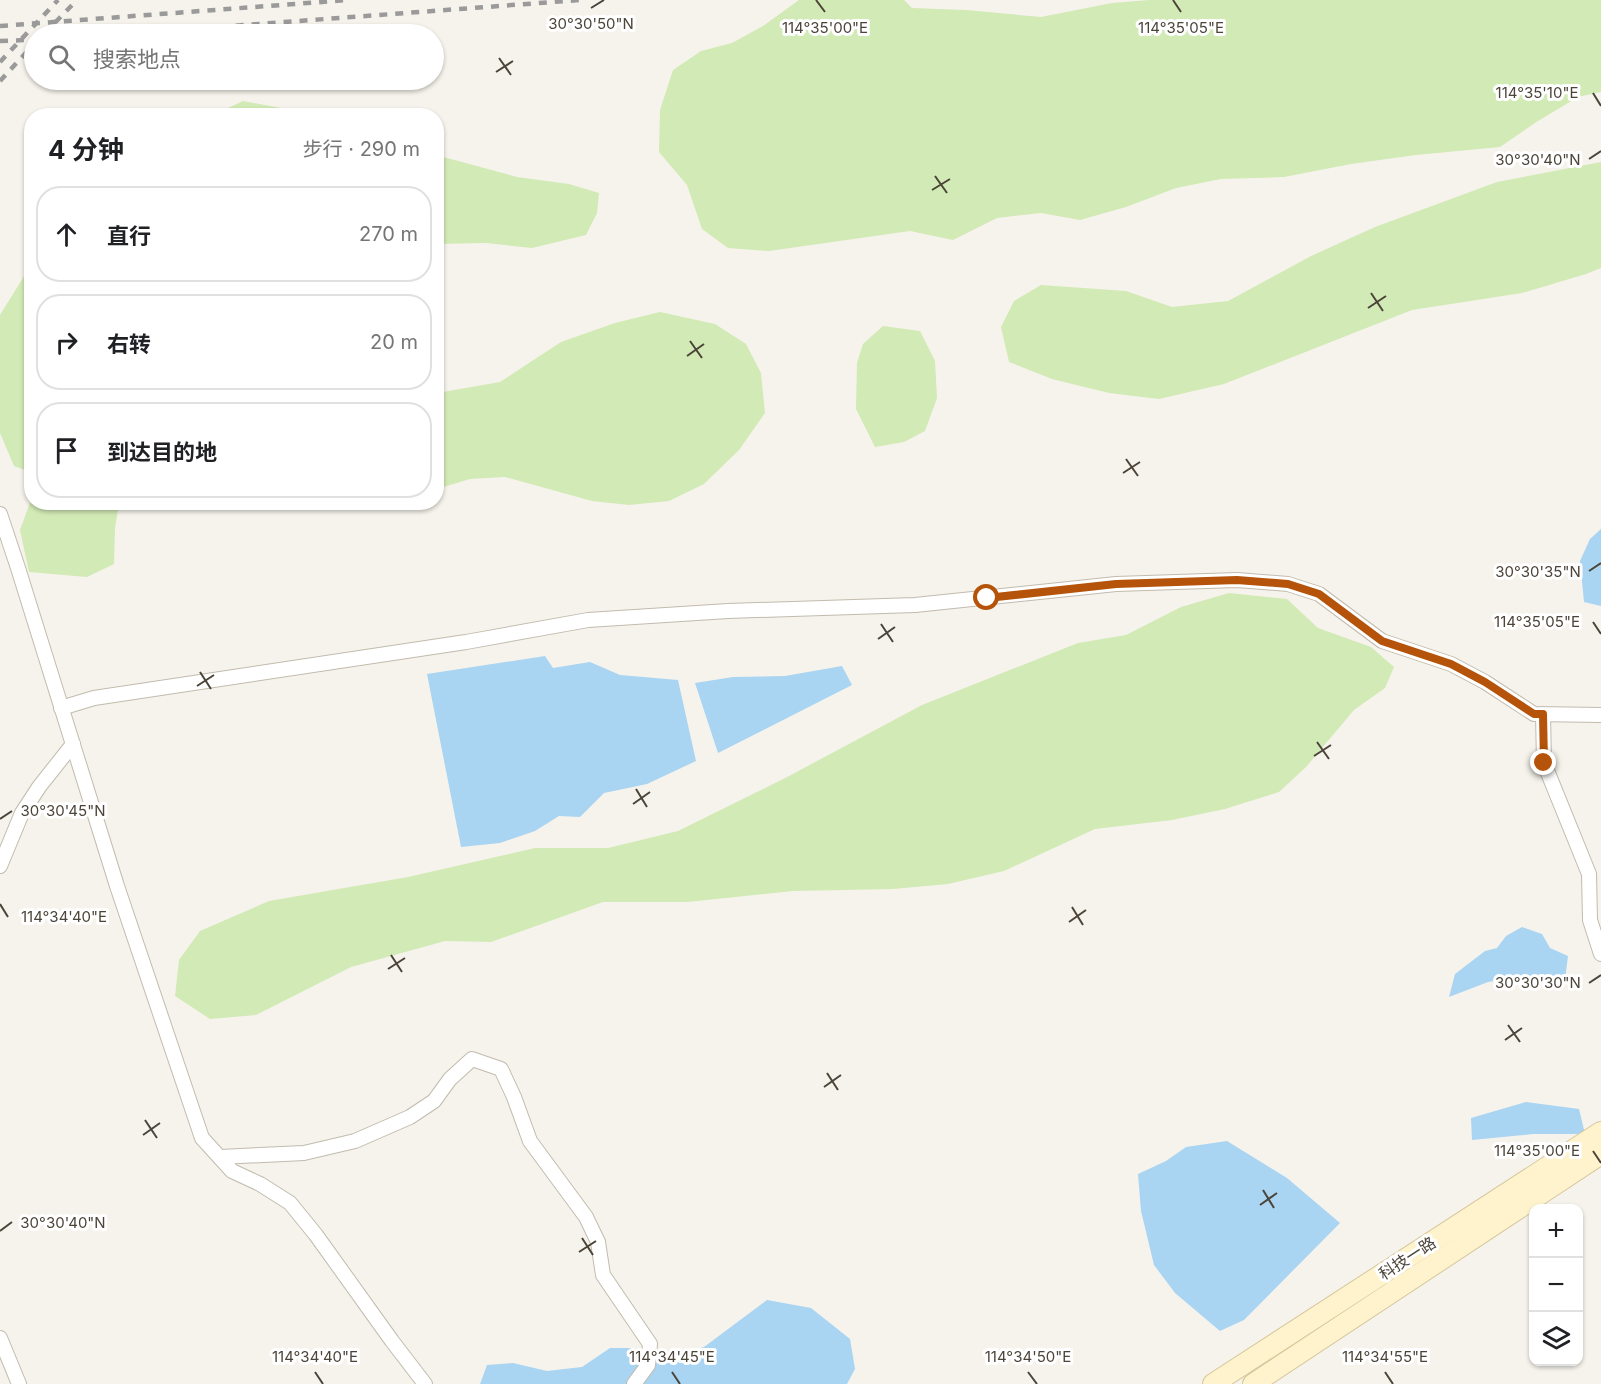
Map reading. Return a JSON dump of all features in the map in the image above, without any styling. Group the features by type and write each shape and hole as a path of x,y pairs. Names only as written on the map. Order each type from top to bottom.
{"main road":[{"name":"科技一路","path":"1213,1384 1601,1132"},
{"name":"科技一路","path":"1252,1384 1601,1154"}],"street":[{"path":"0,514 117,886 202,1138 232,1171 260,1184 290,1203 316,1234 425,1384"},
{"path":"61,708 94,698 466,642 588,620 728,611 915,605 1116,584 1237,580 1288,584 1319,594 1382,641 1451,664 1485,682 1534,714 1601,716"},
{"path":"1543,714 1544,763 1588,874 1590,920 1601,954"},
{"path":"0,866 22,813 73,744"},
{"path":"220,1157 304,1153 355,1141 410,1117 434,1101 450,1079 472,1059 501,1069 530,1141 586,1217 598,1242 603,1275 650,1344 648,1365 634,1384"},
{"path":"0,1338 19,1384"}],"green space":[{"path":"799,0 904,0 912,8 1041,17 1112,3 1149,0 1601,0 1601,92 1578,97 1500,147 1351,164 1284,177 1221,179 1176,188 1126,207 1080,220 1041,213 997,218 953,240 910,231 769,251 728,248 702,229 687,185 659,152 660,110 673,70 701,51 732,43 763,26"},
{"path":"243,101 281,108 228,108"},
{"path":"444,157 517,177 569,184 599,193 597,213 586,235 532,248 486,243 444,244"},
{"path":"1601,162 1601,268 1586,274 1522,293 1412,310 1224,384 1159,399 1109,393 1052,379 1009,362 1001,327 1014,301 1041,285 1126,291 1172,307 1228,301 1311,256 1375,227 1497,182"},
{"path":"24,276 24,470 14,466 0,433 0,315"},
{"path":"660,312 715,324 746,344 761,373 765,413 739,450 704,484 669,501 629,505 592,501 505,477 470,479 444,487 444,392 500,382 561,342 615,323"},
{"path":"883,326 920,331 935,361 937,398 925,431 904,442 875,447 856,409 857,363 863,344"},
{"path":"27,510 118,510 114,564 87,577 29,572 20,530"},
{"path":"1229,593 1287,599 1318,628 1371,647 1394,667 1385,688 1354,710 1306,767 1279,792 1225,809 1172,820 1095,829 1004,871 948,884 893,889 793,891 687,902 603,902 491,942 445,941 351,967 256,1015 210,1019 175,996 179,960 200,931 269,901 408,877 535,848 608,848 678,831 789,776 922,705 1078,643 1126,635 1181,607"}],"water":[{"path":"1601,529 1601,606 1584,602 1580,561 1590,539"},
{"path":"545,656 553,668 590,662 620,675 678,680 696,761 647,784 604,793 580,817 559,816 535,831 500,843 461,847 427,674"},
{"path":"842,666 852,685 718,753 695,683 733,677 785,676"},
{"path":"1522,927 1542,934 1550,948 1568,956 1565,980 1527,976 1488,982 1449,997 1455,974 1485,951 1497,948 1506,936"},
{"path":"1526,1102 1579,1109 1585,1134 1533,1134 1472,1140 1471,1118"},
{"path":"1227,1141 1287,1178 1340,1223 1244,1320 1220,1331 1175,1293 1154,1265 1141,1211 1138,1174 1166,1161 1186,1147"},
{"path":"767,1300 811,1308 850,1339 855,1369 847,1384 480,1384 487,1365 513,1363 547,1371 582,1367 610,1348 636,1348 648,1365 704,1347"}],"railway":[{"path":"36,24 58,0"},
{"path":"54,24 77,0"},
{"path":"27,24 348,0"},
{"path":"258,24 580,0"},
{"path":"0,26 24,24"},
{"path":"0,62 24,36"},
{"path":"0,41 24,40"},
{"path":"0,81 24,55"}],"route":[{"path":"987,598 1116,584 1237,580 1288,584 1319,594 1382,641 1451,664 1485,682 1534,714 1543,714 1544,763"}]}
